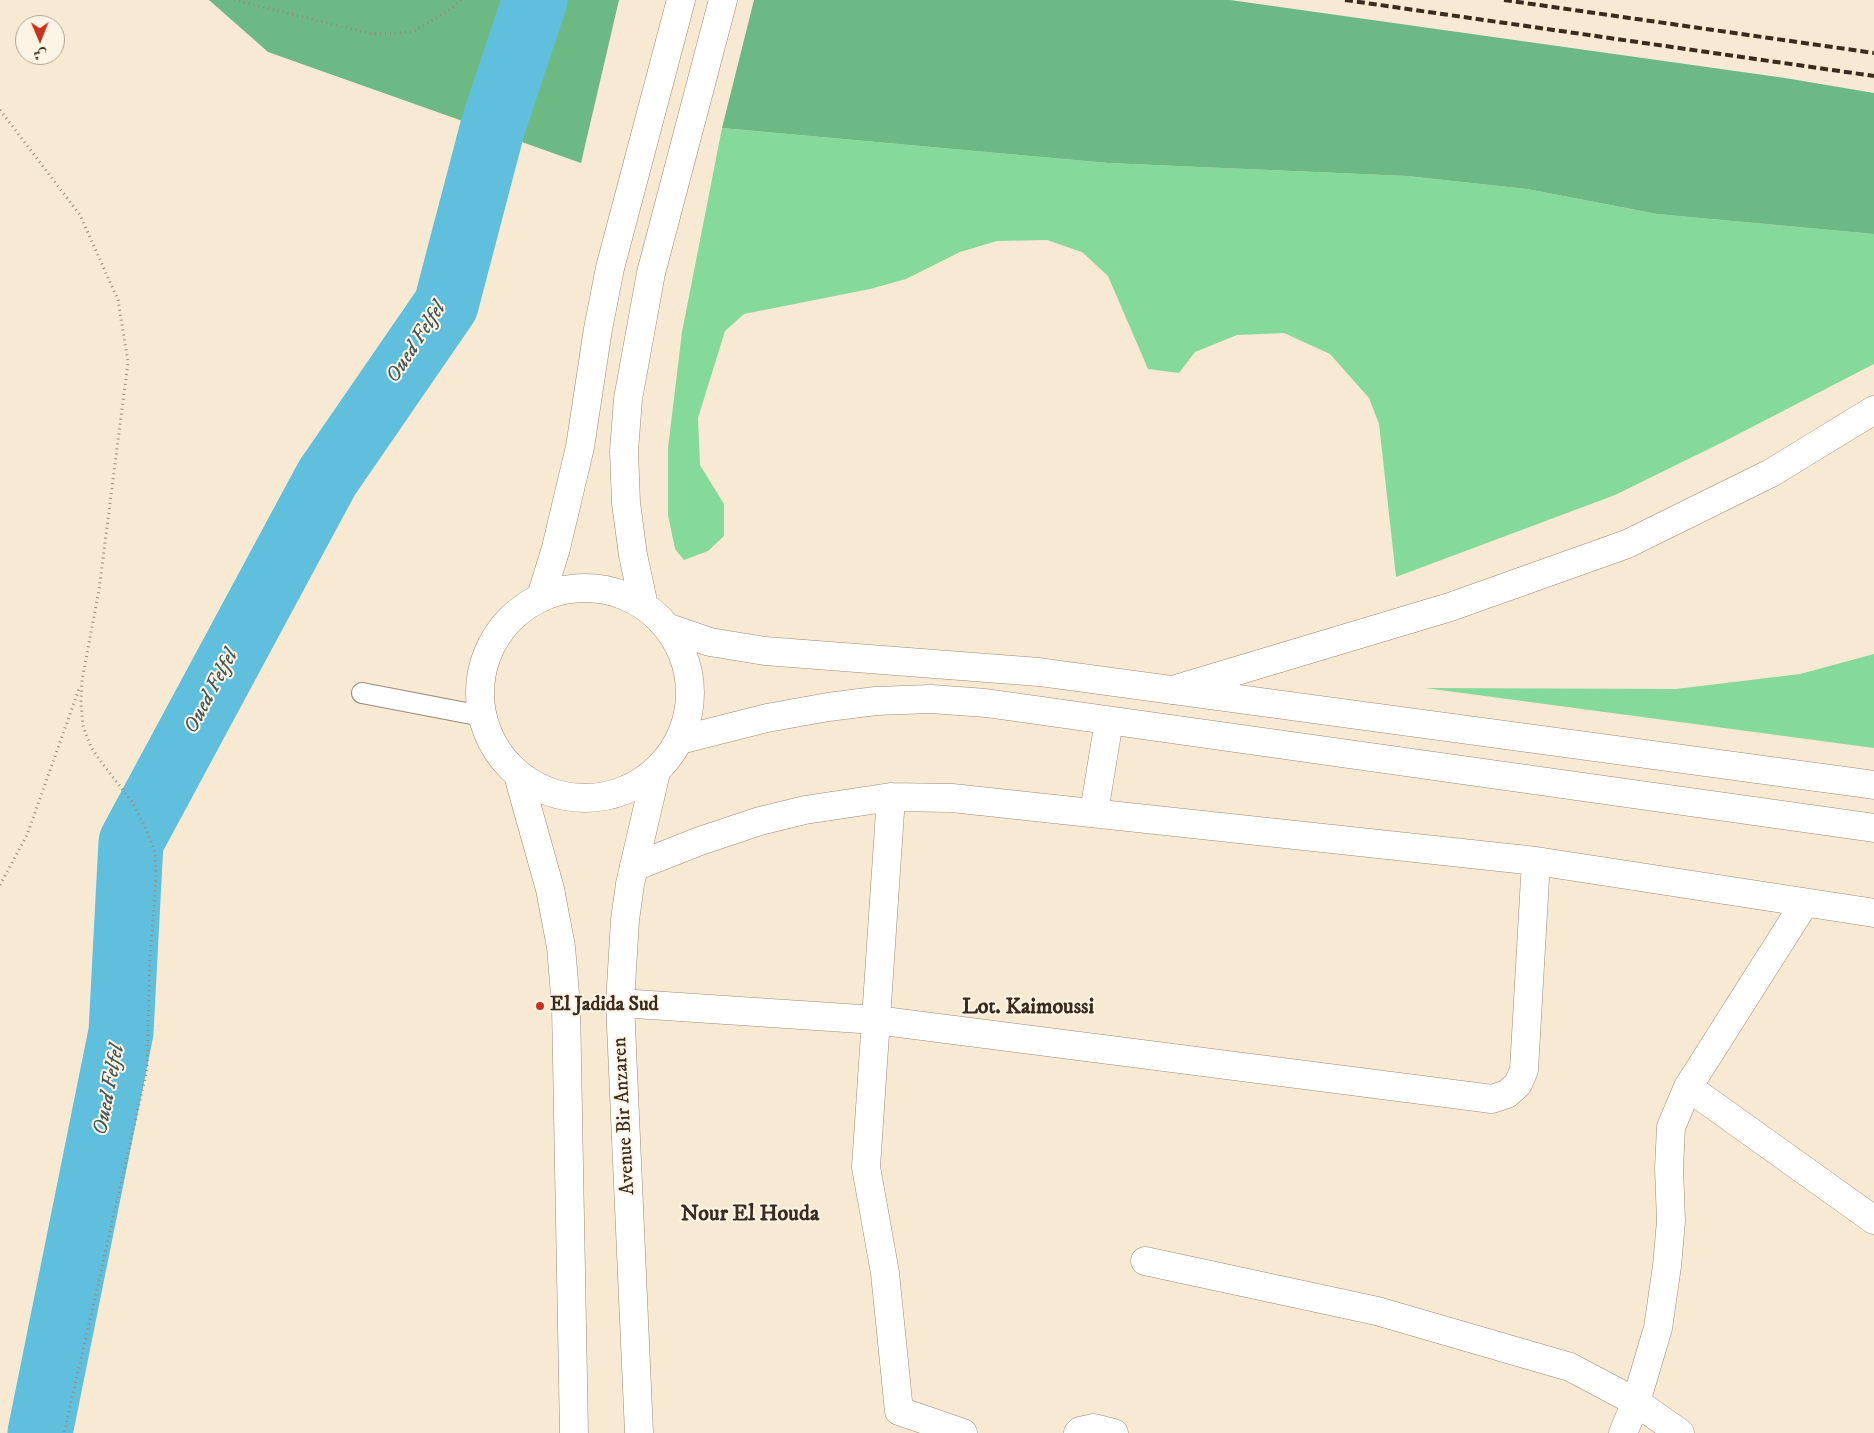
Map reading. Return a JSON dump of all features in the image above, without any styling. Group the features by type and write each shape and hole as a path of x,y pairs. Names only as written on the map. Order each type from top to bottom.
{"main road":[{"path":"541,597 558,541 578,456 598,329 610,268 681,0"},
{"path":"644,606 633,555 626,503 624,451 628,399 651,273 723,0"},
{"path":"1173,690 1450,607 1627,544 1771,473 1874,410"},
{"path":"583,587 604,589 625,595 644,606 658,616 669,628 684,656 689,671 691,694 689,718 680,740 670,757 656,772 632,787 619,793 598,798 577,798 556,794 536,786 518,774 502,758 489,738 482,716 479,692 482,668 490,646 503,626 514,615 541,597 561,590 583,587"},
{"path":"669,628 710,642 765,651 1039,672 1874,785"},
{"path":"680,740 767,718 828,707 876,701 932,699 986,703 1874,828"},
{"path":"1094,812 1109,721"},
{"name":"Avenue Bir Anzaren","path":"639,1433 620,1003 625,920 634,867 656,772"},
{"path":"518,774 550,889 561,947 566,1006 574,1433"},
{"path":"891,797 866,1167 885,1273 892,1326 899,1411 963,1433"},
{"path":"634,867 700,841 760,821 805,810 891,797 952,798 1536,861 1804,904 1874,913"},
{"path":"620,1003 876,1020 1492,1099 1506,1094 1518,1084 1524,1070 1536,861"},
{"path":"1623,1433 1636,1402 1658,1328 1671,1221 1669,1168 1671,1127 1688,1087 1804,904"},
{"path":"1688,1087 1874,1220"},
{"path":"1145,1261 1377,1311 1570,1367 1636,1402 1680,1433"},
{"path":"1078,1433 1094,1428 1114,1433"}],"lane":[{"path":"362,693 482,716"}],"path":[{"path":"234,0 372,34 413,32 452,8 461,0"},
{"path":"0,110 80,215 118,300 128,362 99,590 82,680 80,703 84,726 92,747 132,802 156,852 146,1070 64,1433"},
{"path":"0,885 27,835 82,680"}],"green space":[{"path":"209,0 619,0 581,163 268,52"},
{"path":"754,0 1230,0 1785,78 1874,93 1874,234 1657,214 1527,189 1407,176 1108,163 722,128"},
{"path":"722,128 1108,163 1407,176 1527,189 1657,214 1874,234 1874,364 1615,495 1396,577 1379,424 1369,398 1330,354 1284,333 1237,335 1195,352 1179,373 1148,369 1108,276 1082,252 1047,240 997,241 960,252 906,279 870,289 744,314 725,331 698,418 700,465 724,504 724,536 708,551 684,560 675,549 668,515 668,448 682,332"},
{"path":"1874,654 1874,748 1425,688 1676,689 1800,674"}],"waterway":[{"name":"Oued Felfel","path":"40,1433 121,1032 131,842 327,478 446,305 493,126 535,0"}],"railway":[{"path":"1345,0 1874,76"},
{"path":"1504,0 1874,53"}],"place":[{"name":"El Jadida Sud","path":"540,1006"}],"district":[{"name":"Lot. Kaimoussi","path":"1028,1008"},
{"name":"Nour El Houda","path":"750,1215"}]}
